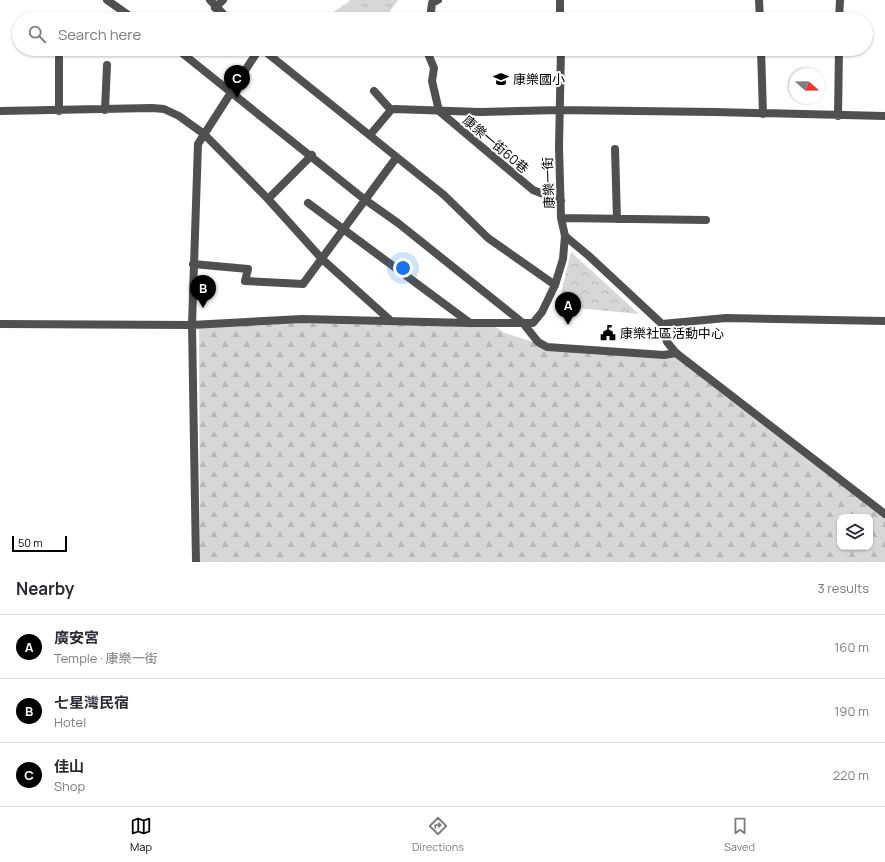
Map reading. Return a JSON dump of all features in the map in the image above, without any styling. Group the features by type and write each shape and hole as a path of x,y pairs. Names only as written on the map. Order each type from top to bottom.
{"street":[{"path":"107,0 124,12"},
{"path":"210,0 220,12"},
{"path":"215,8 223,0"},
{"path":"560,0 560,12"},
{"path":"759,0 760,12"},
{"path":"839,12 840,0"},
{"path":"432,12 435,2"},
{"path":"186,56 312,155 364,199 398,223 523,323 538,342 547,347 664,355 676,353"},
{"path":"196,562 192,325 198,144 254,56"},
{"path":"271,56 444,195 488,238 555,285"},
{"path":"430,56 434,68 432,81 439,111"},
{"name":"康樂一街","path":"523,323 533,323 542,312 555,285 564,258 565,236 561,218 559,147 560,56"},
{"path":"761,56 763,114"},
{"path":"838,116 839,56"},
{"path":"59,111 60,58"},
{"path":"105,110 107,65"},
{"path":"374,91 391,110"},
{"path":"370,135 391,110 416,108 439,111 560,110 885,116"},
{"path":"0,111 164,110 179,116 204,134 268,199 322,259 391,321"},
{"name":"康樂一街60巷","path":"439,111 533,190 561,201"},
{"path":"614,149 617,219"},
{"path":"268,199 312,155"},
{"path":"193,264 248,269 245,281 303,284 364,199 396,158"},
{"path":"308,203 470,323"},
{"path":"561,218 706,220"},
{"path":"565,236 589,256 662,324 667,342 676,353 885,514"},
{"path":"662,324 726,318 885,321"},
{"path":"0,324 192,325 302,319 523,323"}],"green space":[{"path":"349,0 398,0 389,12 334,12 350,1"},
{"path":"571,252 639,314 558,306"},
{"path":"203,320 491,324 505,333 546,346 674,352 885,518 885,562 200,562 199,326"}],"place":[{"name":"康樂國小","path":"501,79"},
{"name":"佳山","path":"237,98"},
{"name":"七星灣民宿","path":"203,308"},
{"name":"廣安宮","path":"568,325"},
{"name":"康樂社區活動中心","path":"608,333"}]}
